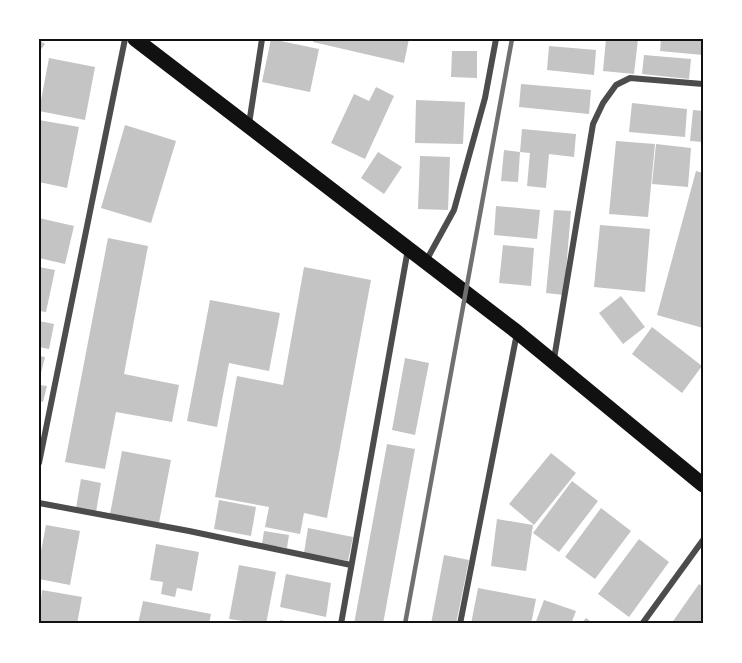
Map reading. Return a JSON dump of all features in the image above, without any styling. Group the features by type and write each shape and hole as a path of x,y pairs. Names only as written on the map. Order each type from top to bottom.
{"main road":[{"path":"135,39 517,332 703,485"}],"street":[{"path":"39,463 125,39"},
{"path":"249,125 262,39"},
{"path":"425,261 454,210 485,98 496,39"},
{"path":"553,362 593,124 603,103 616,85 630,78 703,84"},
{"path":"341,624 408,249"},
{"path":"460,624 517,332"},
{"path":"39,503 351,565"},
{"path":"642,624 703,540"}],"building":[{"path":"271,39 319,49 310,92 262,82"},
{"path":"313,39 409,39 404,63 313,42"},
{"path":"606,39 638,39 634,74 603,71"},
{"path":"661,39 703,39 703,55 660,51"},
{"path":"39,40 45,44 39,52"},
{"path":"549,46 596,50 594,75 547,70"},
{"path":"452,51 477,51 477,78 451,77"},
{"path":"644,55 691,59 689,79 642,74"},
{"path":"49,58 95,67 85,120 39,111"},
{"path":"521,84 591,90 589,114 519,107"},
{"path":"376,87 394,96 365,159 331,143 354,94 369,101"},
{"path":"416,100 465,102 463,144 415,143"},
{"path":"632,103 687,109 685,137 629,132"},
{"path":"693,110 703,111 703,142 690,141"},
{"path":"39,120 79,127 67,188 39,182"},
{"path":"125,125 176,141 151,223 101,208"},
{"path":"522,129 576,134 574,157 549,154 546,188 527,186 530,153 520,152"},
{"path":"616,141 655,144 648,217 609,214"},
{"path":"656,144 691,148 688,187 652,184"},
{"path":"504,150 520,152 518,182 501,181"},
{"path":"378,152 402,167 384,194 361,178"},
{"path":"420,156 450,157 448,210 418,209"},
{"path":"696,171 703,173 703,328 657,315"},
{"path":"496,206 540,210 537,239 494,235"},
{"path":"554,210 571,211 564,295 546,293"},
{"path":"39,218 74,226 65,264 39,258"},
{"path":"600,225 650,229 645,292 594,287"},
{"path":"108,238 148,246 124,374 179,385 172,422 116,412 105,469 65,462"},
{"path":"503,245 534,248 531,286 499,283"},
{"path":"39,267 55,270 46,312 39,311"},
{"path":"304,267 371,280 327,518 304,513 300,534 265,527 269,507 215,497 237,376 283,385"},
{"path":"621,296 645,327 623,344 599,313"},
{"path":"210,300 280,313 269,371 229,363 217,427 187,421"},
{"path":"39,321 54,324 49,349 39,347"},
{"path":"652,327 702,366 682,393 632,354"},
{"path":"39,356 45,357 40,377 39,377"},
{"path":"405,358 429,363 415,435 392,430"},
{"path":"39,385 47,386 43,402 39,401"},
{"path":"387,444 415,449 383,624 354,624"},
{"path":"122,451 171,460 159,523 110,514"},
{"path":"551,453 576,473 534,525 509,504"},
{"path":"81,479 101,483 96,512 76,508"},
{"path":"572,481 598,501 559,552 533,533"},
{"path":"219,500 256,507 251,536 214,529"},
{"path":"601,508 631,531 595,579 565,557"},
{"path":"497,519 533,525 526,571 491,566"},
{"path":"46,525 80,531 70,585 39,579 39,562"},
{"path":"308,528 353,537 348,561 304,553"},
{"path":"264,531 289,535 287,548 262,544"},
{"path":"639,539 669,562 629,617 598,594"},
{"path":"156,544 199,552 192,591 177,588 175,597 161,594 163,582 150,580"},
{"path":"444,555 469,560 456,624 431,624"},
{"path":"239,565 276,572 266,624 229,619"},
{"path":"286,574 331,583 326,617 280,607"},
{"path":"699,584 703,587 703,624 671,624"},
{"path":"478,588 536,599 531,624 471,624"},
{"path":"42,590 82,597 77,624 39,623"},
{"path":"544,600 576,611 571,624 535,624"},
{"path":"143,601 211,614 209,624 138,624"},
{"path":"586,618 594,624 581,624"},
{"path":"280,620 296,623 279,624"}],"railway":[{"path":"405,624 512,39"}]}
